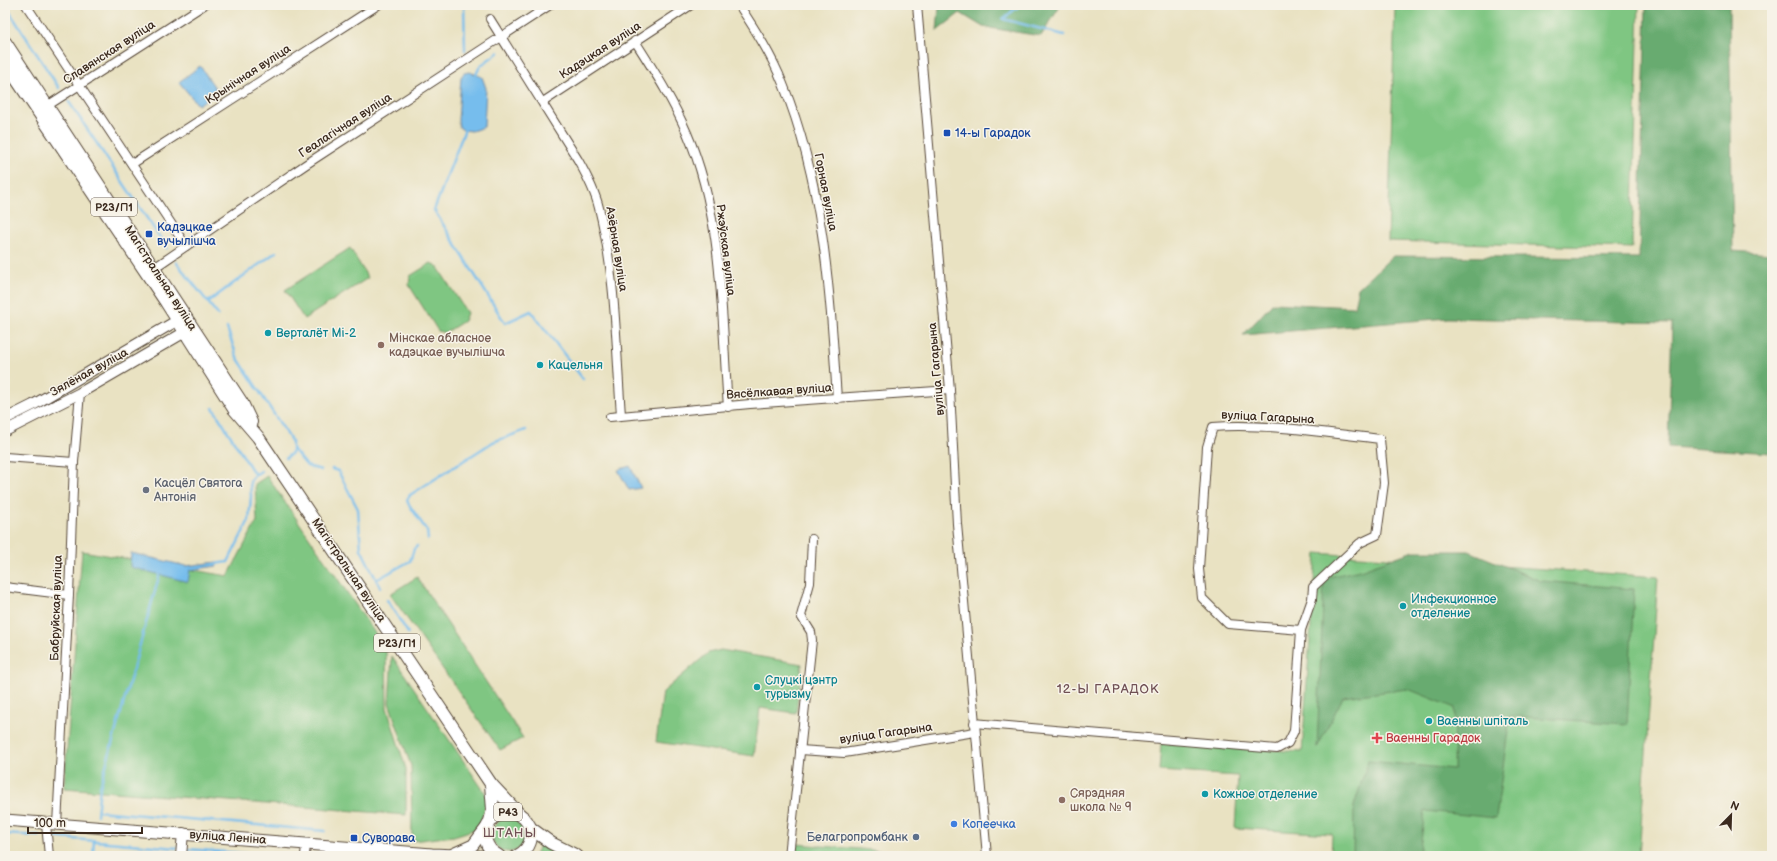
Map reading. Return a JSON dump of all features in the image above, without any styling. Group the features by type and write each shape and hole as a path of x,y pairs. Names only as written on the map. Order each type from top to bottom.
{"main road":[{"name":"Магістральная вуліца","path":"5,42 154,268 184,325 234,409 258,437 491,784 521,816"},
{"name":"Магістральная вуліца","path":"5,62 184,325"},
{"name":"Магістральная вуліца","path":"488,824 493,810 491,784"},
{"name":"Р43","path":"499,856 488,845 486,840 488,824 495,816 508,812 521,816 530,826 551,843 575,856"},
{"name":"вуліца Леніна","path":"5,820 306,843 432,855 480,856"},
{"name":"вуліца Леніна","path":"451,855 473,845 488,824"},
{"name":"Р43","path":"517,856 527,848 530,842 530,826"}],"street":[{"path":"26,5 186,246"},
{"name":"Славянская вуліца","path":"47,106 204,5"},
{"name":"Крынічная вуліца","path":"132,164 378,5"},
{"name":"Геалагічная вуліца","path":"154,268 305,165 550,5"},
{"name":"Кадэцкая вуліца","path":"543,102 691,5"},
{"name":"Горная вуліца","path":"739,5 762,41 783,83 797,120 807,155 815,188 828,272 837,399"},
{"name":"вуліца Гагарына","path":"917,5 950,390 957,524 987,856"},
{"name":"Азёрная вуліца","path":"490,19 543,102 585,172 599,207 612,289 621,415"},
{"name":"Ржэўская вуліца","path":"635,41 670,96 688,134 712,215 719,271 728,407"},
{"name":"Зялёная вуліца","path":"5,431 80,393 184,325"},
{"name":"Зялёная вуліца","path":"5,419 184,325"},
{"name":"Вясёлкавая вуліца","path":"610,417 950,390"},
{"name":"Бабруйская вуліца","path":"49,856 69,595 74,462 80,393"},
{"name":"вуліца Гагарына","path":"1227,426 1307,430 1380,439 1384,483 1377,535 1360,544 1313,587 1312,600 1301,630 1228,624 1202,598 1199,569 1207,447 1213,427 1227,426"},
{"path":"5,457 74,462"},
{"path":"789,856 812,640 811,632 802,620 801,616 810,583 812,539"},
{"path":"5,587 69,595"},
{"path":"974,723 1277,750 1288,742 1294,731 1301,630"},
{"name":"вуліца Гагарына","path":"800,750 844,752 975,732"},
{"path":"181,856 183,833"},
{"path":"305,856 306,843"}],"green space":[{"path":"939,5 1061,5 1041,36 983,27 960,13 937,31"},
{"path":"1395,5 1639,5 1632,248 1388,241"},
{"path":"1646,5 1729,5 1733,251 1772,254 1772,453 1668,447 1672,323 1448,318 1243,335 1273,303 1354,307 1358,288 1393,256 1639,258"},
{"path":"350,248 368,278 304,319 285,290"},
{"path":"431,263 437,266 467,313 464,321 445,333 438,331 409,285 410,276"},
{"path":"267,476 386,649 387,708 406,769 406,815 64,788 82,551 228,576 257,521 255,484"},
{"path":"1413,551 1469,551 1541,581 1634,589 1627,724 1510,716 1496,818 1425,811 1419,856 1353,856 1354,806 1368,761 1454,769 1455,708 1408,689 1343,697 1317,748 1324,578 1360,570"},
{"path":"1316,553 1658,577 1639,856 1331,856 1332,834 1235,828 1238,776 1159,771 1161,743 1302,752"},
{"path":"417,577 523,738 500,750 390,594"},
{"path":"721,650 802,664 796,713 760,708 754,756 656,742 663,692 708,653"},
{"path":"392,656 488,797 479,828 454,836 412,841 411,766 389,703"},
{"path":"506,818 512,818 521,823 525,829 525,841 521,847 512,852 506,852 497,847 492,838 492,832 497,823"},
{"path":"542,839 567,856 534,856"},
{"path":"796,844 949,856 795,856"}],"water":[{"path":"200,66 218,92 198,105 179,82"},
{"path":"470,72 482,77 486,88 484,127 472,131 463,130 459,127 458,120 461,77 464,73"},
{"path":"630,466 641,488 629,490 618,470"},
{"path":"131,553 186,566 217,562 217,566 190,570 188,582 130,567"}],"waterway":[{"path":"5,5 59,88"},
{"path":"464,5 465,50"},
{"path":"464,6 501,5"},
{"path":"1020,5 1003,19 1064,35"},
{"path":"475,77 480,66 499,52"},
{"path":"69,102 167,248"},
{"path":"465,129 434,210 505,323 531,311 583,379"},
{"path":"208,302 276,252"},
{"path":"176,262 218,315"},
{"path":"227,328 237,357 292,442 292,453 286,458"},
{"path":"213,408 255,475 250,481 251,496 249,520 228,562 214,564"},
{"path":"428,539 427,531 408,503 407,500 410,495 493,442 526,430"},
{"path":"293,449 307,466 321,470"},
{"path":"332,469 338,471 358,509 361,549 380,587"},
{"path":"255,475 261,471"},
{"path":"376,580 410,561 414,549 417,546"},
{"path":"97,815 100,787 160,573"},
{"path":"387,600 408,633"},
{"path":"98,811 325,831"},
{"path":"5,834 39,836"},
{"path":"50,837 177,848"},
{"path":"93,856 94,840"},
{"path":"187,849 276,856"}],"place":[{"name":"14-ы Гарадок","path":"947,133"},
{"name":"Кадэцкае вучылішча","path":"149,234"},
{"name":"Верталёт Мі-2","path":"268,333"},
{"name":"Мінскае абласное кадэцкае вучылішча","path":"381,345"},
{"name":"Кацельня","path":"540,365"},
{"name":"Касцёл Святога Антонія","path":"146,490"},
{"name":"Инфекционное отделение","path":"1403,606"},
{"name":"Слуцкі цэнтр турызму","path":"757,687"},
{"name":"Ваенны шпіталь","path":"1429,721"},
{"name":"Ваенны Гарадок","path":"1377,738"},
{"name":"Кожное отделение","path":"1205,794"},
{"name":"Сярэдняя школа № 9","path":"1062,800"},
{"name":"Копеечка","path":"954,824"},
{"name":"Белагропромбанк","path":"916,837"},
{"name":"Суворава","path":"354,838"}],"district":[{"name":"12-Ы ГАРАДОК","path":"1108,688"},
{"name":"ШТАНЫ","path":"510,832"}]}
